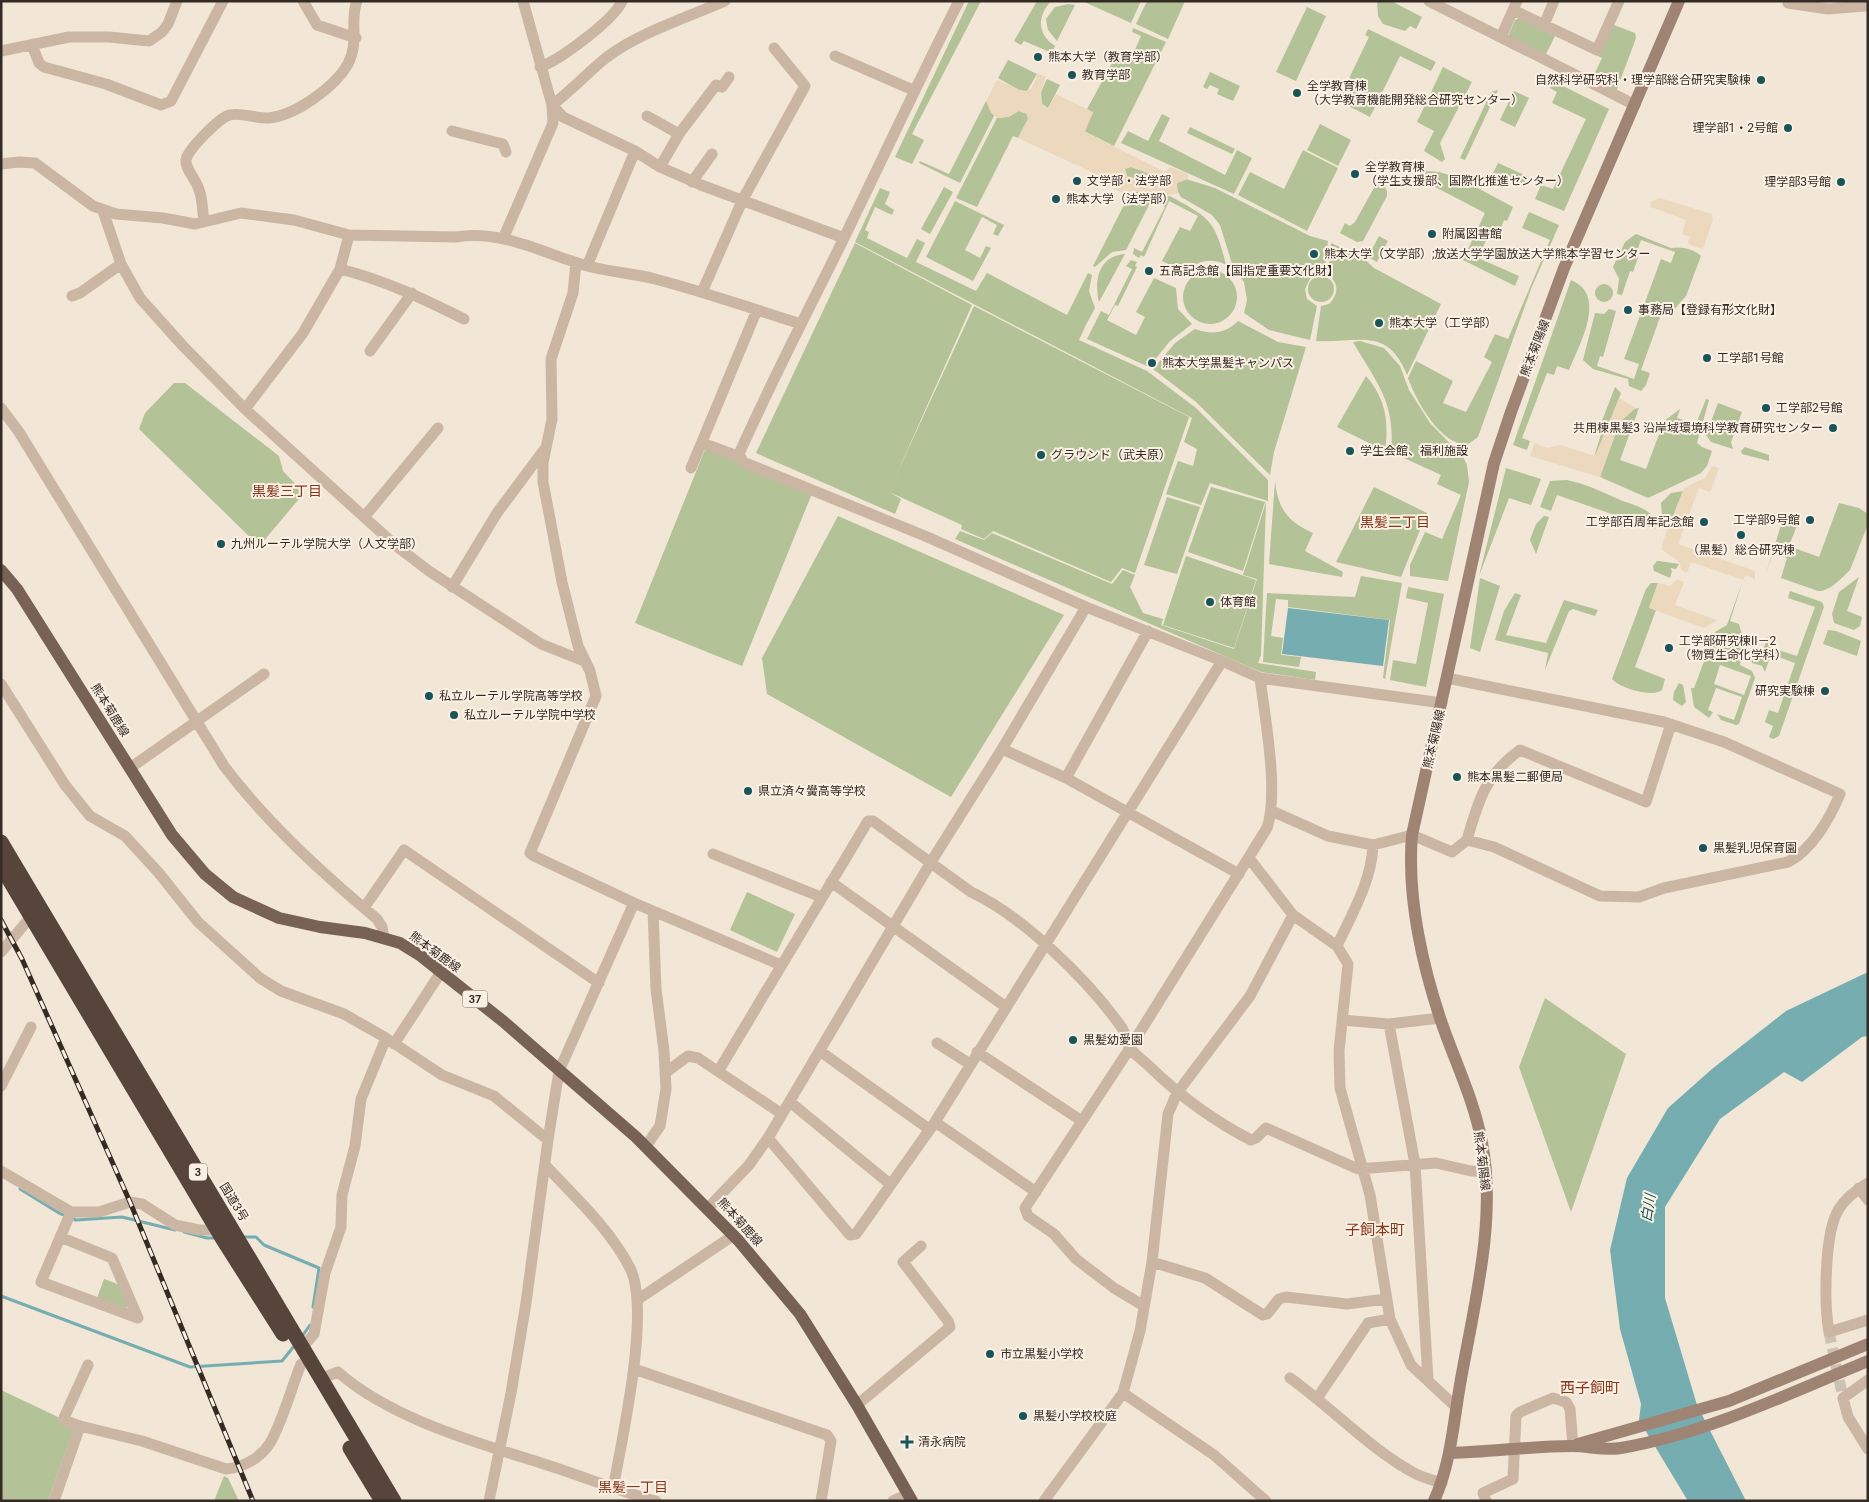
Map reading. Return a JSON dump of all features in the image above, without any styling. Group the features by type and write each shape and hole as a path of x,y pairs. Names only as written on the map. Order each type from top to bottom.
{"highway":[{"name":"国道3号","path":"1,842 36,911 217,1230 301,1364 382,1501"},
{"name":"国道3号","path":"1,866 36,911 394,1501"}],"main road":[{"name":"熊本菊陽線","path":"1434,1501 1442,1483 1450,1453 1483,1239 1487,1199 1482,1143 1468,1090 1440,1018 1414,906 1410,864 1412,835 1490,479 1511,412 1564,268 1680,1"},
{"name":"熊本菊鹿線","path":"1,570 17,589 186,854 205,874 233,897 256,909 286,920 384,938 400,943 441,972 504,1022 646,1146 734,1235 800,1314 857,1405 910,1498"},
{"path":"1573,1446 1729,1401 1868,1344"},
{"path":"1450,1453 1573,1446 1605,1450 1621,1448 1698,1428 1758,1407 1868,1361"}],"street":[{"path":"1,52 69,37 109,37 148,41 162,32 168,24 177,1"},
{"path":"32,45 39,63 44,68 106,84 161,105 171,101 223,1"},
{"path":"303,1 317,25 356,38"},
{"path":"204,221 200,190 187,167 189,152 222,118 231,114 268,118 284,114 312,101 348,64 356,38 353,11 356,1"},
{"path":"503,239 553,123 552,105 523,1"},
{"path":"540,67 556,60 599,27 619,10 622,1"},
{"path":"552,105 570,92 608,57 643,37 725,1"},
{"path":"959,1 913,90 844,238 763,401 739,454 743,462 872,517 925,536 1086,607 1222,660 1260,678 1442,703"},
{"path":"1429,1 1450,6 1502,37 1635,104"},
{"path":"1544,25 1554,1"},
{"path":"1502,37 1515,6 1544,25 1597,50 1620,1"},
{"path":"1788,3 1810,4 1828,9 1865,6"},
{"path":"702,292 742,200 805,86 774,48"},
{"path":"835,56 913,90"},
{"path":"660,168 679,134 716,85 722,87 729,77"},
{"path":"552,105 564,117 635,152 660,168 692,182 844,238"},
{"path":"647,116 679,134"},
{"path":"452,131 503,144 506,152"},
{"path":"635,152 581,264 551,360 552,419 543,463 543,482 562,582 578,646 590,670 596,696 530,852 534,856 634,903 781,965"},
{"path":"692,182 712,154"},
{"path":"1,164 35,163 103,211 195,224 241,213 294,220 349,235 456,236 473,234 503,239 581,264 653,279 702,292 801,324"},
{"path":"103,211 121,264 146,304 183,346 245,409 395,544 452,587 541,644 584,661"},
{"path":"245,409 303,332 340,269 349,235"},
{"path":"72,296 80,293 121,264"},
{"path":"340,269 366,275 412,293 464,319"},
{"path":"370,351 412,293"},
{"path":"691,468 757,310"},
{"path":"1,408 19,432 224,766 245,794 290,843 364,908 382,927 384,938"},
{"path":"365,516 438,428"},
{"path":"702,444 740,456"},
{"path":"452,587 497,513 546,447"},
{"path":"708,1208 749,1165 768,1138 821,1052 930,862 1002,750 1086,607"},
{"path":"1066,778 1148,631"},
{"path":"768,1138 850,1235 856,1234 932,1126 1128,814 1222,660"},
{"path":"130,768 264,674"},
{"path":"1144,1306 1114,1288 1083,1265 1054,1234 1025,1213 1025,1208 1130,1048 1267,828 1272,811 1268,744 1260,678"},
{"path":"1447,678 1671,724 1724,742 1840,794 1825,823 1800,856 1788,862 1664,888 1639,897 1600,896 1494,847 1468,840"},
{"path":"1,684 65,785 90,816 125,836 158,872 198,922 260,978 281,991 344,1014 442,1075 494,1096 548,1140"},
{"path":"1272,811 1328,836 1373,845 1412,835 1452,852 1468,840 1480,796 1491,778 1520,750 1646,802 1671,724"},
{"path":"1002,750 1066,778 1239,874"},
{"path":"719,1070 868,821 873,821 971,892 989,900 1046,944 1089,989 1123,1029 1130,1048 1177,1093 1252,1140 1266,1128 1350,1166 1364,1169 1376,1166 1436,1163 1471,1171 1486,1172"},
{"path":"1337,946 1367,878 1372,860 1373,845"},
{"path":"364,908 404,850 599,983"},
{"path":"713,854 821,897"},
{"path":"1250,858 1293,915 1337,946 1348,964 1339,1051 1340,1088 1364,1169 1380,1249 1390,1319 1411,1365 1456,1407"},
{"path":"831,882 1006,1007"},
{"path":"489,1501 500,1451 526,1303 559,1071 634,903"},
{"path":"1,952 36,911"},
{"path":"646,1146 660,1126 666,1089 656,988 653,911"},
{"path":"1044,1501 1123,1393 1140,1331 1152,1262 1168,1114 1177,1093 1250,996 1293,915"},
{"path":"302,1348 314,1334 325,1273 341,1227 342,1195 355,1146 361,1099 390,1041 441,972"},
{"path":"1342,1020 1389,1024 1440,1018"},
{"path":"1389,1024 1415,1164 1428,1380"},
{"path":"1,1086 32,1027"},
{"path":"936,1043 970,1064"},
{"path":"821,1052 1036,1192"},
{"path":"977,1052 1082,1121"},
{"path":"665,1073 688,1056 698,1058 719,1070 782,1114"},
{"path":"790,1102 890,1184"},
{"path":"546,1166 600,1224 625,1260 638,1288 634,1369 613,1489"},
{"path":"1,1170 69,1216 99,1212 130,1202 142,1204 175,1225 198,1230 217,1230"},
{"path":"1868,1200 1864,1185 1839,1208 1832,1227 1826,1312 1829,1332 1868,1320"},
{"path":"60,1237 112,1258 138,1318 41,1282 60,1237 69,1216"},
{"path":"637,1300 734,1235"},
{"path":"857,1405 950,1327 948,1321 903,1262 921,1246"},
{"path":"1152,1262 1205,1278 1263,1315 1267,1314 1279,1299 1286,1297 1348,1304 1386,1299"},
{"path":"1318,1397 1368,1323 1390,1319"},
{"path":"88,1365 63,1420 142,1441 226,1470 238,1468 250,1462 270,1444 301,1364"},
{"path":"634,1369 827,1434 831,1441 821,1501"},
{"path":"320,1379 338,1372 356,1387 433,1427 636,1498 656,1501"},
{"path":"1290,1378 1318,1397 1385,1454 1416,1474 1442,1483"},
{"path":"1868,1380 1843,1398 1848,1417 1868,1449"},
{"path":"1123,1393 1214,1455 1266,1501"},
{"path":"1486,1501 1483,1493 1513,1479 1516,1416 1520,1412 1553,1398 1566,1402 1570,1409 1573,1446"},
{"path":"54,1501 80,1426"},
{"path":"893,1501 910,1498"}],"green space":[{"path":"969,1 981,1 912,134 924,140 912,164 895,157"},
{"path":"1037,1 1051,1 1043,13 1041,25 1045,36 1055,46 1052,53 1024,41 1021,45 1014,41"},
{"path":"1082,1 1141,1 1131,23"},
{"path":"1147,1 1185,1 1168,39 1136,24"},
{"path":"1377,1 1391,1 1422,17 1416,29 1410,26 1405,31 1383,24 1378,16"},
{"path":"1068,4 1075,5 1057,41 1048,30 1046,19 1055,7"},
{"path":"1307,7 1326,16 1296,81 1276,72"},
{"path":"1519,18 1555,36 1545,56 1510,38 1509,34 1515,20"},
{"path":"1614,25 1635,33 1636,38 1616,92 1592,79 1602,58 1596,55"},
{"path":"1133,28 1166,42 1114,146 1084,131 1093,113 1087,109 1116,56 1129,63 1141,36 1132,32"},
{"path":"1368,29 1436,62 1431,71 1400,56 1370,117 1335,99 1337,96 1340,97 1369,37 1365,35"},
{"path":"1008,60 1037,74 1027,91 1019,90 998,78"},
{"path":"1443,67 1472,82 1440,143 1445,159 1442,162 1424,151 1434,131 1417,122"},
{"path":"1210,72 1240,86 1233,101 1217,94 1219,89 1210,85 1207,89 1203,87"},
{"path":"1047,79 1060,85 1048,108 1042,104 1041,92"},
{"path":"1553,81 1609,109 1564,211 1535,199 1541,185 1553,189 1586,119 1552,103 1557,92 1550,88"},
{"path":"1498,90 1465,160 1460,158 1491,92"},
{"path":"1514,91 1529,98 1515,127 1500,120"},
{"path":"986,101 994,116 960,183 919,163 920,161 949,174"},
{"path":"1019,111 1027,114 1028,119 1018,138 1013,136 977,207 956,198 997,118 1008,117"},
{"path":"1162,114 1170,118 1159,141 1225,175 1237,150 1252,158 1234,194 1121,143 1128,131 1148,141"},
{"path":"1320,124 1351,140 1338,166 1307,150"},
{"path":"1190,127 1235,149 1232,154 1187,133"},
{"path":"1303,150 1338,168 1307,231 1238,195 1250,172 1284,189"},
{"path":"1498,163 1529,177 1525,187 1493,173"},
{"path":"1131,167 1159,178 1157,185 1127,176 1125,169"},
{"path":"1418,170 1439,172 1459,178 1513,207 1507,221 1504,220 1497,237 1489,234 1478,258 1519,276 1515,286 1463,260 1485,213 1412,175"},
{"path":"1380,177 1387,191 1387,196 1363,241 1357,242 1340,233 1345,223 1350,226 1355,222"},
{"path":"1186,179 1215,188 1310,236 1328,241 1324,274 1311,277 1305,289 1307,299 1317,306 1310,340 1269,330 1244,313 1247,300 1244,282 1233,267 1220,225 1212,215 1181,197 1177,190 1177,183"},
{"path":"944,187 953,192 930,234 921,229"},
{"path":"880,188 890,192 885,204 894,210 892,215 875,207 865,230 869,232 867,238 907,258 917,239 925,243 916,262 976,291 987,273 1086,325 1079,340 1147,371 1196,408 1268,480 1268,501 1210,483 1201,505 1166,494 1178,461 1193,466 1197,449 1184,442 1192,418 855,242"},
{"path":"1139,191 1148,195 1150,203 1126,250 1112,252 1095,267 1093,266 1129,195"},
{"path":"1170,196 1194,210 1209,222 1218,238 1226,265 1215,261 1204,261 1194,265 1185,272 1162,261 1180,227 1190,231 1198,216 1169,201 1144,257 1141,255 1139,258 1133,254 1134,248 1142,252 1165,207 1157,203 1163,197"},
{"path":"955,201 1004,225 998,236 993,234 997,225 982,217 965,250 980,258 986,246 991,248 973,281 926,257"},
{"path":"1529,212 1559,225 1531,289 1478,437 1467,445 1457,443 1447,437 1430,420 1408,378 1416,361 1453,381 1443,403 1466,412 1492,362 1484,357 1495,334 1508,339 1550,240 1522,228"},
{"path":"1636,234 1671,248 1691,250 1701,256 1686,296 1672,312 1663,309 1641,370 1650,373 1646,385 1641,391 1629,386 1628,379 1593,369 1583,360 1595,313 1604,314 1609,309 1616,311 1603,357 1600,356 1597,366 1634,379 1639,364 1624,359 1661,259 1671,263 1675,252 1641,240 1637,251 1640,252 1633,272 1630,271 1622,295 1617,294 1619,279 1613,267 1625,242"},
{"path":"1379,236 1388,241 1377,262 1368,257"},
{"name":"グラウンド（武夫原）","path":"855,243 972,305 894,480 974,306 1189,417 1135,573 1122,568 1111,582 993,531 984,539 961,529 962,525 889,492 901,499 895,514 756,453"},
{"path":"1331,243 1362,257 1374,268 1441,304 1407,375 1399,359 1390,349 1380,343 1369,340 1316,341 1321,306 1329,304 1336,293 1336,285 1328,275"},
{"path":"1125,254 1099,302 1097,286 1100,271 1109,259"},
{"path":"1131,260 1137,262 1135,266 1137,267 1118,306 1115,305 1107,320 1136,335 1145,317 1136,312 1154,278 1176,288 1178,309 1192,324 1170,341 1149,367 1087,339 1101,311 1109,315 1132,269 1126,266"},
{"path":"1205,270 1215,270 1225,274 1233,282 1237,297 1233,312 1225,320 1215,324 1205,324 1195,320 1187,312 1183,302 1183,292 1187,282 1195,274"},
{"path":"1088,273 1092,275 1089,291 1095,308 1086,325 1067,315"},
{"path":"1321,276 1330,280 1334,289 1330,298 1321,302 1312,298 1308,289 1312,280"},
{"path":"1571,280 1582,287 1588,297 1588,321 1569,370 1557,366 1554,375 1547,373 1522,438 1530,441 1527,450 1513,445"},
{"path":"1604,284 1610,287 1613,293 1610,299 1604,302 1598,299 1595,293 1598,287"},
{"path":"1238,321 1278,342 1306,347 1274,452 1270,475 1196,402 1153,369 1175,343 1195,329 1212,333 1218,332 1228,329"},
{"path":"1360,341 1384,348 1400,366 1409,390 1430,423 1463,457 1467,465 1469,482 1448,581 1410,576 1410,565 1425,532 1442,539 1461,495 1437,484 1441,475 1391,452 1392,435 1387,406 1376,381 1353,342"},
{"path":"1366,376 1382,402 1387,430 1385,451 1337,427"},
{"path":"174,383 185,383 279,456 283,471 304,493 262,543 255,542 139,429 145,413"},
{"path":"1615,387 1621,393 1603,442 1594,457 1603,428 1600,426"},
{"path":"1706,399 1709,400 1697,443 1712,451 1707,466 1701,473 1648,498 1600,477 1614,436 1624,417 1631,411 1639,408 1620,460 1646,469 1664,421 1680,409 1677,418 1696,424"},
{"path":"1718,403 1742,412 1731,442 1733,449 1711,442 1706,435"},
{"path":"706,447 813,491 742,666 635,623"},
{"path":"1745,447 1769,455 1769,461 1742,454 1741,451"},
{"path":"1506,468 1541,479 1531,505 1509,498 1479,576"},
{"path":"1567,480 1587,486 1643,509 1653,517 1655,529 1557,495 1551,511 1540,507 1550,481"},
{"path":"1275,481 1276,491 1286,513 1297,524 1313,533 1305,551 1343,572 1342,577 1269,564"},
{"name":"体育館","path":"1211,487 1265,502 1243,571 1188,552"},
{"path":"1374,487 1427,513 1401,577 1336,562"},
{"path":"1683,491 1670,525 1662,516 1661,503 1671,493"},
{"path":"1167,497 1200,507 1177,574 1144,565"},
{"path":"1266,502 1261,655 1258,663 1316,672 1315,680 1261,672 955,539 960,531 984,540 992,533 1112,584 1123,570 1135,575 1130,587 1143,613 1163,619 1161,625 1234,649 1257,579 1243,575"},
{"path":"1839,503 1859,508 1868,514 1868,524 1850,570 1843,577 1831,587 1818,591 1781,578 1787,558 1773,553 1766,573 1782,522 1777,520 1777,516 1798,523 1789,546 1819,557"},
{"path":"838,516 1064,615 951,797 767,694 762,658"},
{"path":"1544,516 1549,517 1536,554 1530,540 1536,524"},
{"name":"体育館","path":"1186,556 1256,580 1234,648 1163,625"},
{"path":"1657,561 1679,564 1676,569 1670,568 1672,571 1670,578 1654,571 1653,566"},
{"path":"1361,576 1402,583 1385,679 1383,678 1390,620 1288,607 1288,600 1276,599 1271,636 1283,638 1281,655 1301,657 1299,667 1263,662 1267,593 1355,597"},
{"path":"1859,577 1847,611 1862,617 1860,626 1854,630 1834,623 1832,614 1839,592"},
{"path":"1480,578 1500,586 1480,652 1470,648"},
{"path":"1743,580 1730,621 1739,624 1744,642 1740,665 1752,671 1755,678 1739,724 1736,725 1721,720 1717,714 1734,720 1742,697 1716,688 1708,710 1713,712 1709,718 1694,707 1691,688 1694,688 1715,632 1727,625","holes":["1720,665 1751,676 1744,695 1714,684"]},
{"path":"1651,583 1658,583 1649,608 1656,610 1635,667 1665,679 1662,690 1651,693 1629,689 1612,679 1646,589"},
{"path":"1408,587 1444,594 1426,687 1390,680 1393,660 1416,664 1428,603 1406,598"},
{"path":"1790,591 1822,602 1824,607 1779,736 1773,739 1769,737 1773,726 1765,722 1769,710 1778,713 1795,663 1771,654 1765,672 1762,666 1752,663 1751,660 1754,654 1763,651 1767,638 1770,635 1775,638 1772,648 1797,656 1815,607 1788,598"},
{"path":"1515,593 1521,595 1506,635 1546,643 1564,600 1598,610 1595,616 1573,609 1569,611 1545,670 1548,653 1495,640 1504,611"},
{"path":"1828,630 1836,631 1861,641 1857,656 1823,644"},
{"path":"1679,683 1683,685 1686,702 1682,706 1673,700 1674,692"},
{"path":"747,892 795,914 777,952 730,930"},
{"path":"1545,998 1626,1054 1571,1212 1519,1067"},
{"path":"104,1279 120,1285 129,1305 125,1309 97,1298"},
{"path":"1,1390 75,1425 48,1501 1,1501"},
{"path":"224,1476 228,1478 239,1501 214,1501"}],"shaded area":[{"path":"1038,73 1046,77 1040,96 1043,106 1048,109 1056,94 1093,112 1085,132 1165,172 1170,167 1188,174 1188,179 1177,183 1178,193 1163,197 1156,204 1150,203 1148,195 1141,191 1125,194 1096,180 1098,175 1018,138 1028,119 1027,114 1019,111 1008,117 997,118 991,113 986,101 997,80 1025,92 1032,88","holes":["1131,167 1159,178 1157,185 1127,176 1125,169"]},
{"path":"1660,198 1712,214 1713,220 1703,249 1690,245 1688,243 1690,237 1682,234 1686,220 1651,207 1650,202"},
{"path":"1619,398 1636,408 1620,422 1600,477 1530,456 1535,443 1547,448 1560,445 1595,456"},
{"path":"1712,466 1719,468 1712,488 1710,492 1699,488 1678,544 1755,571 1755,579 1746,575 1743,580 1691,562 1687,573 1681,570 1677,560 1662,550 1663,541 1684,488 1705,478"},
{"path":"1677,579 1684,582 1675,605 1717,620 1704,628 1649,608 1658,583 1670,586"}],"water":[{"path":"1288,608 1389,620 1383,666 1282,654"},
{"name":"白川","path":"1868,972 1868,1036 1862,1037 1802,1082 1784,1072 1720,1119 1665,1207 1665,1298 1697,1405 1746,1501 1688,1501 1639,1420 1641,1404 1620,1329 1610,1250 1627,1178 1668,1108 1712,1069 1786,1011"}],"waterway":[{"path":"20,1189 59,1213 76,1220 122,1217 175,1230"},
{"path":"184,1232 207,1238 217,1238"},
{"path":"243,1237 256,1237 264,1245 319,1268 313,1307"},
{"path":"1,1296 190,1367 282,1361 295,1345"},
{"path":"301,1338 310,1325"}],"tunnel":[{"path":"1829,1332 1843,1398"}],"railway":[{"path":"1,920 22,959 130,1202 253,1501"}],"place":[{"name":"熊本大学（教育学部）","path":"1038,57"},
{"name":"教育学部","path":"1072,75"},
{"name":"自然科学研究科・理学部総合研究実験棟","path":"1761,80"},
{"name":"全学教育棟 （大学教育機能開発総合研究センター）","path":"1297,93"},
{"name":"理学部1・2号館","path":"1788,128"},
{"name":"全学教育棟 （学生支援部、国際化推進センター）","path":"1355,174"},
{"name":"文学部・法学部","path":"1077,181"},
{"name":"理学部3号館","path":"1841,182"},
{"name":"熊本大学（法学部）","path":"1056,199"},
{"name":"附属図書館","path":"1432,234"},
{"name":"熊本大学（文学部）;放送大学学園放送大学熊本学習センター","path":"1314,254"},
{"name":"五高記念館【国指定重要文化財】","path":"1149,271"},
{"name":"事務局【登録有形文化財】","path":"1628,310"},
{"name":"熊本大学（工学部）","path":"1379,323"},
{"name":"工学部1号館","path":"1707,358"},
{"name":"熊本大学黒髪キャンパス","path":"1152,363"},
{"name":"工学部2号館","path":"1766,408"},
{"name":"共用棟黒髪3 沿岸域環境科学教育研究センター","path":"1833,428"},
{"name":"学生会館、福利施設","path":"1350,451"},
{"name":"グラウンド（武夫原）","path":"1041,455"},
{"name":"工学部9号館","path":"1810,520"},
{"name":"工学部百周年記念館","path":"1704,522"},
{"name":"（黒髪）総合研究棟","path":"1741,535"},
{"name":"九州ルーテル学院大学（人文学部）","path":"221,544"},
{"name":"体育館","path":"1210,602"},
{"name":"工学部研究棟II－2 （物質生命化学科）","path":"1669,648"},
{"name":"研究実験棟","path":"1825,691"},
{"name":"私立ルーテル学院高等学校","path":"429,696"},
{"name":"私立ルーテル学院中学校","path":"454,715"},
{"name":"熊本黒髪二郵便局","path":"1457,777"},
{"name":"県立済々黌高等学校","path":"748,791"},
{"name":"黒髪乳児保育園","path":"1703,848"},
{"name":"黒髪幼愛園","path":"1073,1040"},
{"name":"市立黒髪小学校","path":"990,1354"},
{"name":"黒髪小学校校庭","path":"1023,1416"},
{"name":"清永病院","path":"907,1442"}],"district":[{"name":"黒髪三丁目","path":"287,491"},
{"name":"黒髪二丁目","path":"1395,522"},
{"name":"子飼本町","path":"1375,1230"},
{"name":"西子飼町","path":"1590,1388"},
{"name":"黒髪一丁目","path":"633,1487"}]}
